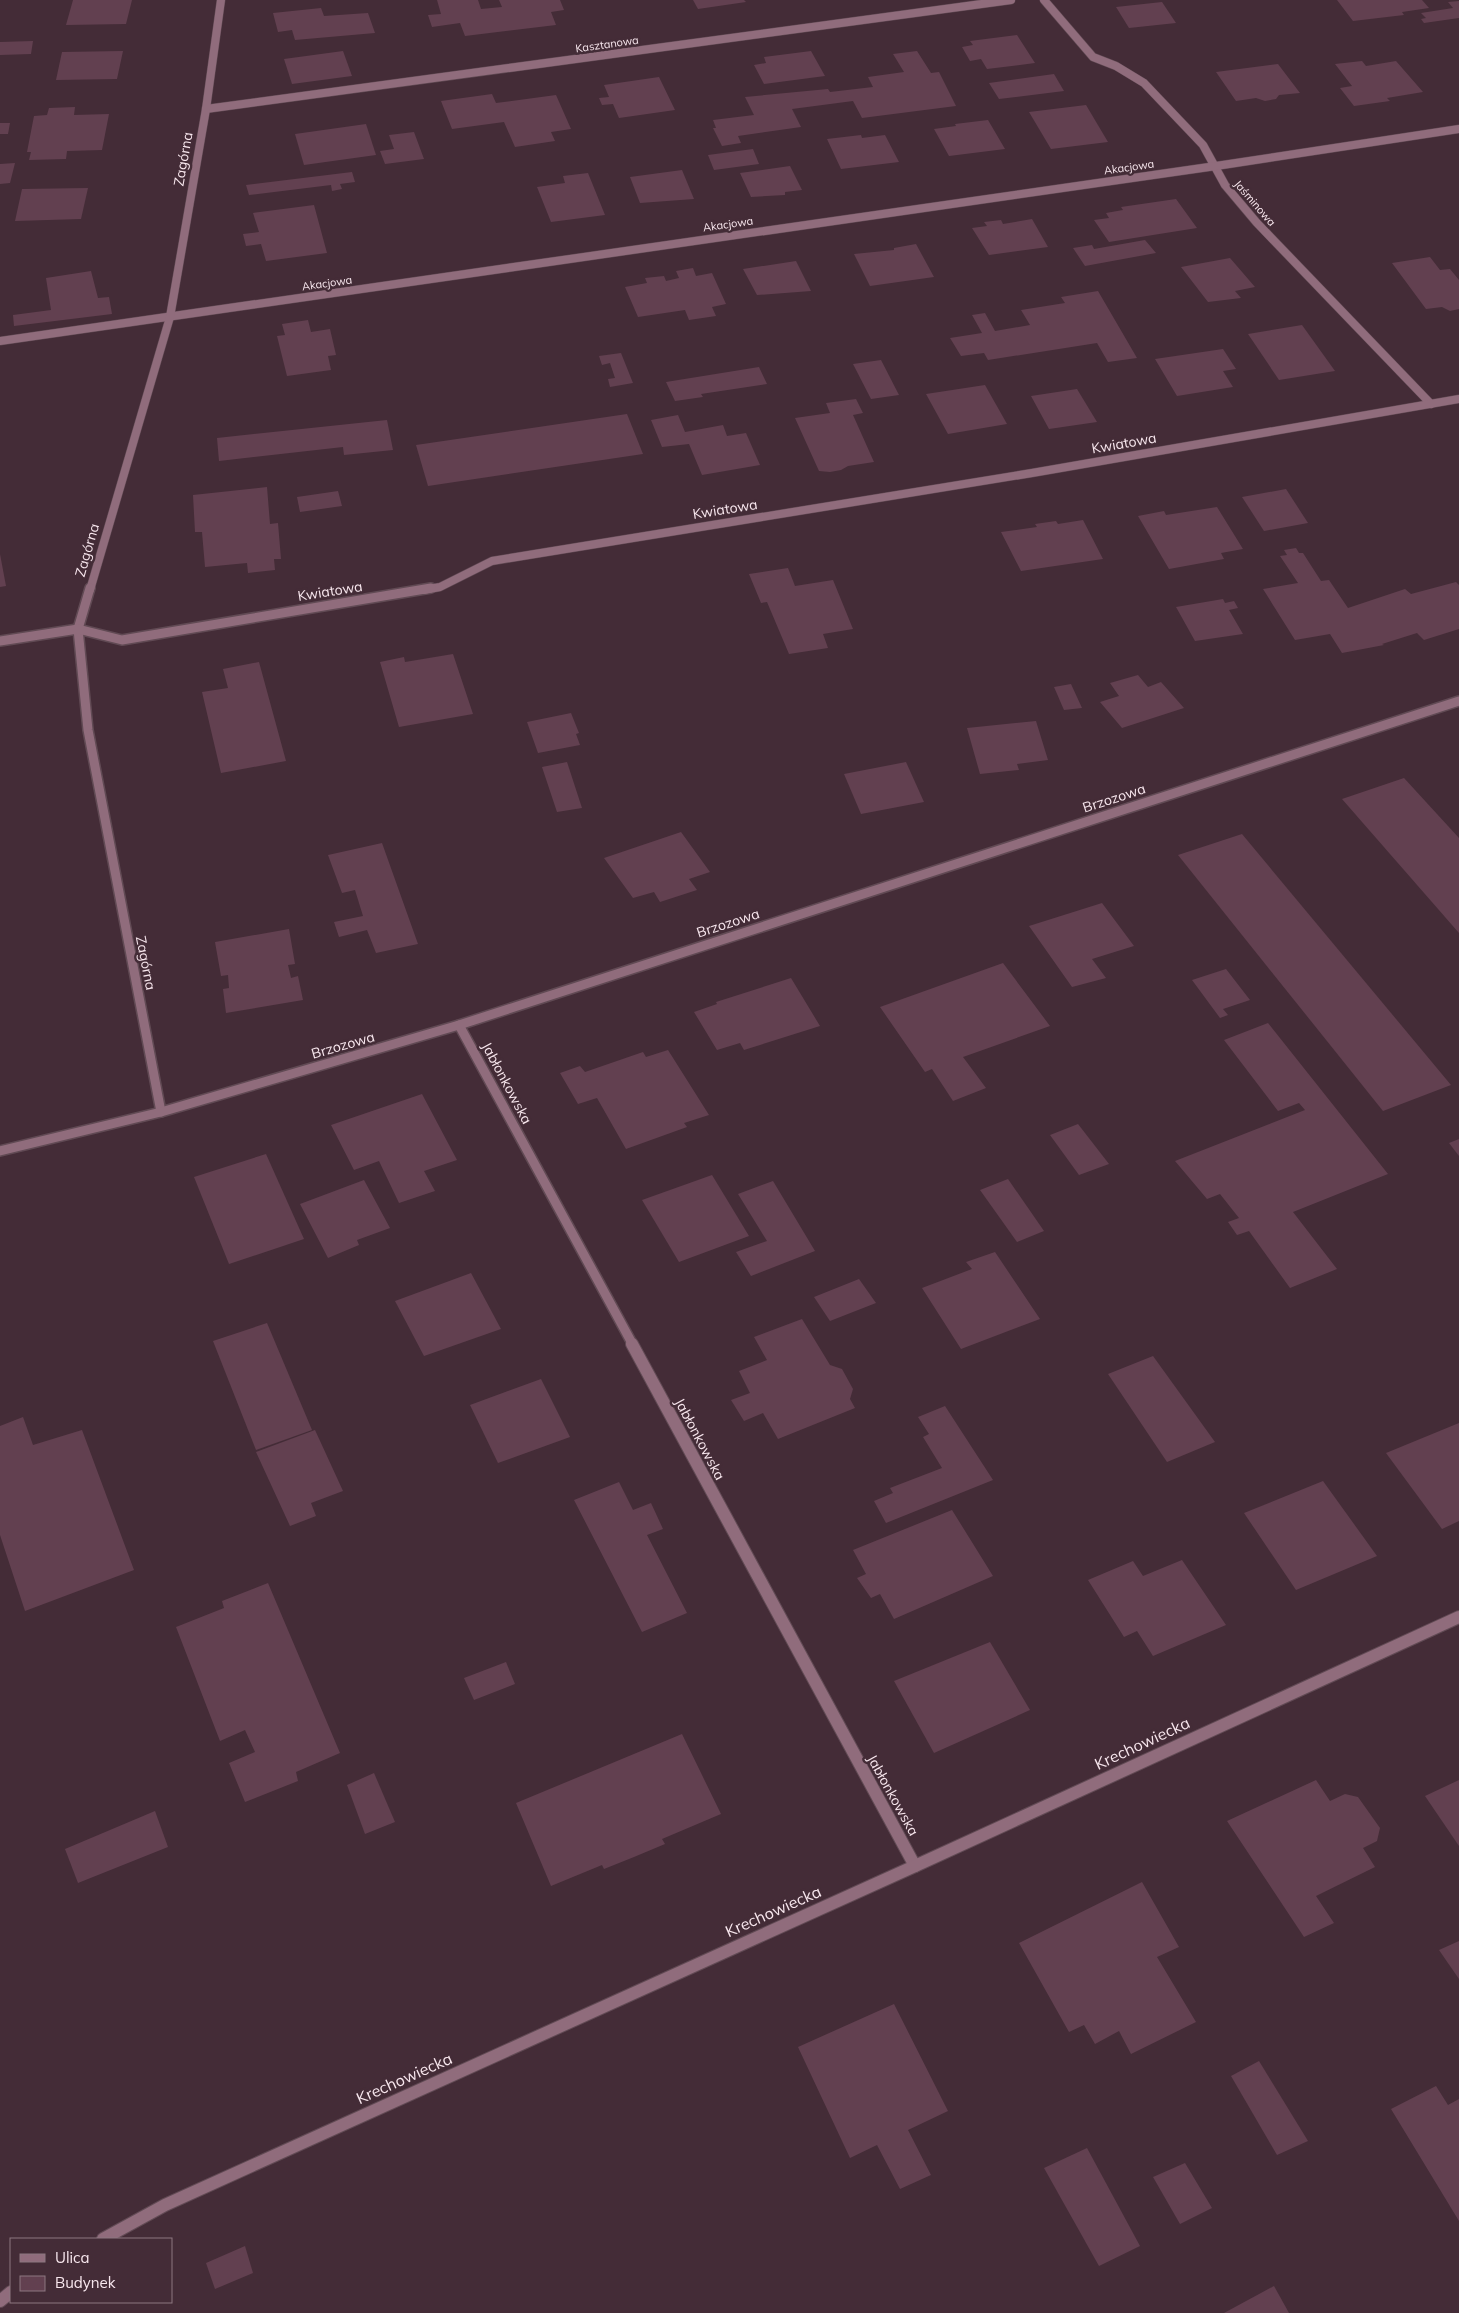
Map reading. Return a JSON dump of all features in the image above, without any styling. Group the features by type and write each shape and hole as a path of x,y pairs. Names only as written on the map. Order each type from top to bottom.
{"street":[{"name":"Zagórna","path":"161,1112 88,730 78,629 170,317 206,109 221,0"},
{"name":"Kasztanowa","path":"206,109 1011,0"},
{"name":"Jaśminowa","path":"1044,0 1093,57 1116,66 1144,84 1203,144 1225,185 1256,223 1431,404"},
{"name":"Akacjowa","path":"0,341 1216,166 1459,129"},
{"name":"Kwiatowa","path":"0,641 78,629 122,640 440,587 492,561 1032,473 1459,399"},
{"name":"Brzozowa","path":"0,1151 161,1112 459,1025 1459,701"},
{"name":"Jabłonkowska","path":"459,1025 915,1866"},
{"name":"Krechowiecka","path":"105,2238 165,2205 915,1866 1459,1617"},
{"path":"0,2301 10,2293"}],"building":[{"path":"73,0 132,0 126,24 66,25"},
{"path":"437,0 478,0 481,9 502,7 499,0 560,0 564,10 551,12 556,25 465,36 460,23 432,27 428,15 441,14"},
{"path":"693,0 744,0 746,2 698,9"},
{"path":"1337,0 1422,0 1429,8 1402,12 1404,15 1353,21"},
{"path":"1459,1 1459,18 1424,23 1421,19 1426,18 1421,13 1453,8 1448,2"},
{"path":"1162,2 1176,23 1129,28 1116,7"},
{"path":"321,8 324,16 368,13 375,33 295,40 292,30 278,32 273,13"},
{"path":"1017,35 1035,63 987,69 981,59 970,61 962,47 973,45 970,41"},
{"path":"33,41 31,54 0,55 0,42"},
{"path":"123,51 117,79 56,80 62,52"},
{"path":"343,51 352,76 292,84 284,59"},
{"path":"811,51 825,76 764,84 754,65 766,63 764,57"},
{"path":"917,51 931,73 939,72 956,106 862,118 853,101 792,109 801,127 738,136 741,143 722,146 713,128 716,128 713,120 754,115 745,97 828,89 830,92 873,87 868,77 904,72 893,54"},
{"path":"1362,61 1366,66 1396,61 1423,92 1387,98 1390,101 1354,106 1340,88 1352,86 1335,64"},
{"path":"1278,64 1300,93 1279,95 1276,99 1265,101 1256,98 1236,101 1216,72"},
{"path":"1054,74 1064,91 999,99 989,83"},
{"path":"659,77 675,110 619,118 613,104 602,105 599,98 609,97 604,85"},
{"path":"492,94 496,103 556,95 571,129 551,132 555,141 515,147 504,122 452,129 441,101"},
{"path":"1086,105 1108,142 1051,149 1029,112"},
{"path":"75,107 74,115 109,114 102,150 67,151 66,159 29,160 31,152 27,152 34,116 47,115 49,108"},
{"path":"988,120 1005,149 949,156 934,129 956,126 955,124"},
{"path":"0,123 10,123 8,134 0,134"},
{"path":"366,124 376,155 304,165 295,134"},
{"path":"414,132 424,159 385,164 380,151 394,149 389,135"},
{"path":"861,135 862,138 885,135 899,162 841,169 827,139"},
{"path":"753,149 759,164 714,170 708,155"},
{"path":"15,163 10,183 0,184 0,164"},
{"path":"790,166 802,190 785,192 785,195 751,197 740,173"},
{"path":"682,170 694,199 640,203 630,177"},
{"path":"352,172 355,182 340,184 342,189 332,191 331,185 249,195 246,185"},
{"path":"588,173 605,215 551,222 537,187 565,183 563,176"},
{"path":"88,188 81,219 15,221 22,189"},
{"path":"1176,199 1197,228 1109,242 1094,220 1109,218 1106,213 1123,210 1121,207"},
{"path":"314,205 327,253 266,261 261,244 246,246 243,234 259,232 253,213"},
{"path":"1032,219 1048,247 989,255 972,228 987,226 984,222 1001,220 1003,224"},
{"path":"1145,240 1156,253 1085,266 1073,248 1092,245 1094,249"},
{"path":"916,244 934,277 870,286 854,254 894,250 894,248"},
{"path":"1430,257 1440,270 1450,269 1459,280 1459,309 1450,311 1442,307 1426,309 1392,263"},
{"path":"1230,258 1255,287 1235,291 1241,298 1208,302 1181,267"},
{"path":"796,261 811,291 757,295 743,269"},
{"path":"693,268 696,276 712,273 726,304 712,307 716,316 689,320 685,310 638,317 625,287 647,283 645,278 664,276 666,281 679,278 676,271"},
{"path":"91,271 98,298 109,297 112,314 14,326 13,315 51,310 46,278"},
{"path":"1098,291 1137,358 1108,362 1097,343 988,360 984,353 961,356 950,338 982,333 972,315 985,313 995,331 1030,325 1021,310 1065,303 1061,297"},
{"path":"308,320 311,332 330,329 336,355 328,356 331,370 287,376 277,336 285,335 282,324"},
{"path":"1302,325 1335,371 1279,380 1248,334"},
{"path":"1223,349 1236,369 1223,371 1233,387 1177,396 1155,359"},
{"path":"621,353 633,383 610,387 608,379 615,378 610,363 602,365 599,356"},
{"path":"881,360 899,395 871,399 853,364"},
{"path":"759,367 767,384 701,394 703,397 675,401 666,382"},
{"path":"985,385 1007,424 948,434 926,394"},
{"path":"1077,389 1097,422 1049,429 1031,396"},
{"path":"856,399 863,413 853,415 874,462 848,466 841,470 830,472 819,471 795,418 830,413 826,403"},
{"path":"627,414 643,454 428,486 416,445"},
{"path":"678,415 685,432 723,425 727,436 746,433 760,465 702,475 689,444 662,447 651,420"},
{"path":"387,420 393,450 344,455 343,447 219,461 217,438"},
{"path":"267,487 270,524 278,523 281,559 274,559 275,570 248,573 247,563 205,567 202,532 195,532 193,495"},
{"path":"1286,489 1308,523 1264,531 1242,497"},
{"path":"338,491 342,506 300,512 297,497"},
{"path":"1217,507 1243,549 1221,553 1224,559 1169,569 1138,516 1164,511 1166,515"},
{"path":"1083,520 1103,559 1021,571 1001,532 1037,527 1035,524 1056,521 1058,524"},
{"path":"1296,548 1299,553 1303,553 1321,581 1329,580 1348,608 1405,589 1411,594 1456,582 1459,585 1459,629 1424,640 1417,633 1382,644 1384,645 1342,653 1330,634 1295,640 1263,589 1298,583 1280,556 1287,555 1284,550"},
{"path":"0,554 6,586 0,587"},
{"path":"788,568 795,586 833,580 853,629 823,634 828,648 789,654 767,602 761,603 749,574"},
{"path":"1223,599 1225,603 1234,601 1238,608 1229,610 1243,634 1195,641 1176,607"},
{"path":"453,654 473,714 399,727 380,662 404,657 405,662"},
{"path":"259,662 286,761 221,773 202,692 228,688 223,669"},
{"path":"1138,675 1148,687 1161,682 1184,708 1122,728 1100,702 1119,696 1110,683"},
{"path":"1071,684 1082,708 1064,710 1054,687"},
{"path":"571,713 579,733 576,734 580,745 538,753 527,722"},
{"path":"1036,721 1048,760 1017,764 1019,770 980,774 967,728"},
{"path":"567,762 582,808 557,812 542,767"},
{"path":"906,762 924,802 861,814 844,774"},
{"path":"1404,778 1459,838 1459,933 1342,799"},
{"path":"681,832 710,872 689,879 697,890 660,902 654,892 633,898 604,858"},
{"path":"1242,834 1451,1085 1383,1111 1178,855"},
{"path":"382,843 418,944 376,953 367,930 339,937 334,922 363,916 355,890 342,893 328,855"},
{"path":"1102,903 1134,946 1092,959 1106,978 1072,987 1029,926"},
{"path":"289,929 295,964 288,965 291,978 298,976 303,1000 226,1013 223,989 229,988 228,975 221,976 215,942"},
{"path":"1003,963 1050,1026 963,1057 986,1088 953,1101 932,1069 925,1072 880,1007"},
{"path":"1226,969 1250,1000 1223,1009 1228,1015 1220,1018 1192,980"},
{"path":"791,978 820,1026 744,1050 740,1043 717,1050 694,1012 717,1004 716,1002"},
{"path":"1268,1023 1388,1174 1293,1212 1337,1269 1290,1288 1249,1231 1237,1235 1228,1222 1239,1218 1220,1194 1207,1199 1175,1161 1305,1110 1299,1103 1278,1111 1224,1040"},
{"path":"668,1050 709,1115 684,1123 687,1127 626,1149 597,1098 578,1104 560,1073 580,1066 585,1072 643,1052 646,1057"},
{"path":"422,1094 457,1160 424,1171 435,1191 399,1203 379,1161 354,1170 331,1125"},
{"path":"1078,1124 1109,1164 1079,1175 1050,1135"},
{"path":"1459,1139 1459,1156 1449,1143"},
{"path":"266,1154 304,1239 229,1264 194,1177"},
{"path":"712,1175 749,1236 679,1262 642,1200"},
{"path":"1008,1179 1044,1231 1017,1242 980,1190"},
{"path":"364,1180 390,1228 357,1240 359,1245 328,1258 300,1204"},
{"path":"773,1181 815,1251 751,1276 736,1252 767,1241 738,1194"},
{"path":"995,1252 1040,1319 961,1349 922,1288 972,1269 966,1262"},
{"path":"471,1273 501,1329 424,1356 395,1301"},
{"path":"859,1279 876,1303 830,1321 814,1297"},
{"path":"802,1319 830,1365 842,1369 853,1389 850,1399 855,1408 778,1439 763,1413 744,1421 731,1400 750,1393 739,1371 767,1360 754,1337"},
{"path":"267,1323 312,1430 256,1450 213,1341"},
{"path":"1153,1356 1215,1442 1167,1462 1108,1374"},
{"path":"541,1379 570,1437 498,1463 470,1405"},
{"path":"945,1406 993,1480 886,1523 874,1501 893,1493 890,1488 942,1468 923,1437 929,1434 918,1417"},
{"path":"23,1417 33,1445 82,1430 134,1570 25,1611 0,1535 0,1426"},
{"path":"1459,1423 1459,1521 1442,1529 1386,1453"},
{"path":"315,1430 343,1491 311,1503 316,1516 290,1526 256,1452"},
{"path":"1323,1481 1377,1556 1296,1590 1244,1513"},
{"path":"619,1482 633,1510 651,1503 663,1529 647,1535 687,1613 642,1632 574,1500"},
{"path":"952,1510 993,1576 894,1619 880,1594 871,1598 857,1578 866,1574 853,1550"},
{"path":"1182,1560 1226,1625 1153,1656 1137,1631 1124,1637 1088,1580 1133,1561 1143,1576"},
{"path":"268,1583 340,1753 296,1772 298,1781 245,1802 229,1763 255,1752 245,1730 220,1741 176,1627 224,1608 222,1601"},
{"path":"990,1642 1030,1710 934,1753 894,1681"},
{"path":"506,1662 515,1684 474,1700 464,1678"},
{"path":"682,1734 721,1814 662,1839 665,1844 604,1869 602,1865 551,1886 516,1803"},
{"path":"374,1773 395,1822 365,1834 347,1785"},
{"path":"1316,1780 1330,1801 1345,1794 1358,1797 1380,1828 1377,1841 1363,1848 1375,1867 1316,1896 1334,1923 1304,1937 1227,1821"},
{"path":"1459,1780 1459,1846 1425,1796"},
{"path":"155,1811 168,1847 78,1883 65,1849"},
{"path":"1142,1882 1179,1947 1157,1957 1196,2022 1131,2054 1119,2031 1095,2044 1084,2025 1069,2032 1019,1943"},
{"path":"1459,1941 1459,1979 1439,1950"},
{"path":"894,2004 948,2111 908,2130 931,2175 900,2189 877,2145 850,2158 798,2047"},
{"path":"1259,2061 1308,2141 1277,2155 1231,2076"},
{"path":"1436,2086 1448,2105 1459,2099 1459,2221 1391,2109"},
{"path":"1087,2148 1140,2246 1099,2266 1044,2168"},
{"path":"1185,2163 1212,2208 1180,2224 1153,2177"},
{"path":"245,2246 253,2273 215,2289 206,2263"},
{"path":"1274,2286 1289,2313 1224,2313"}]}
